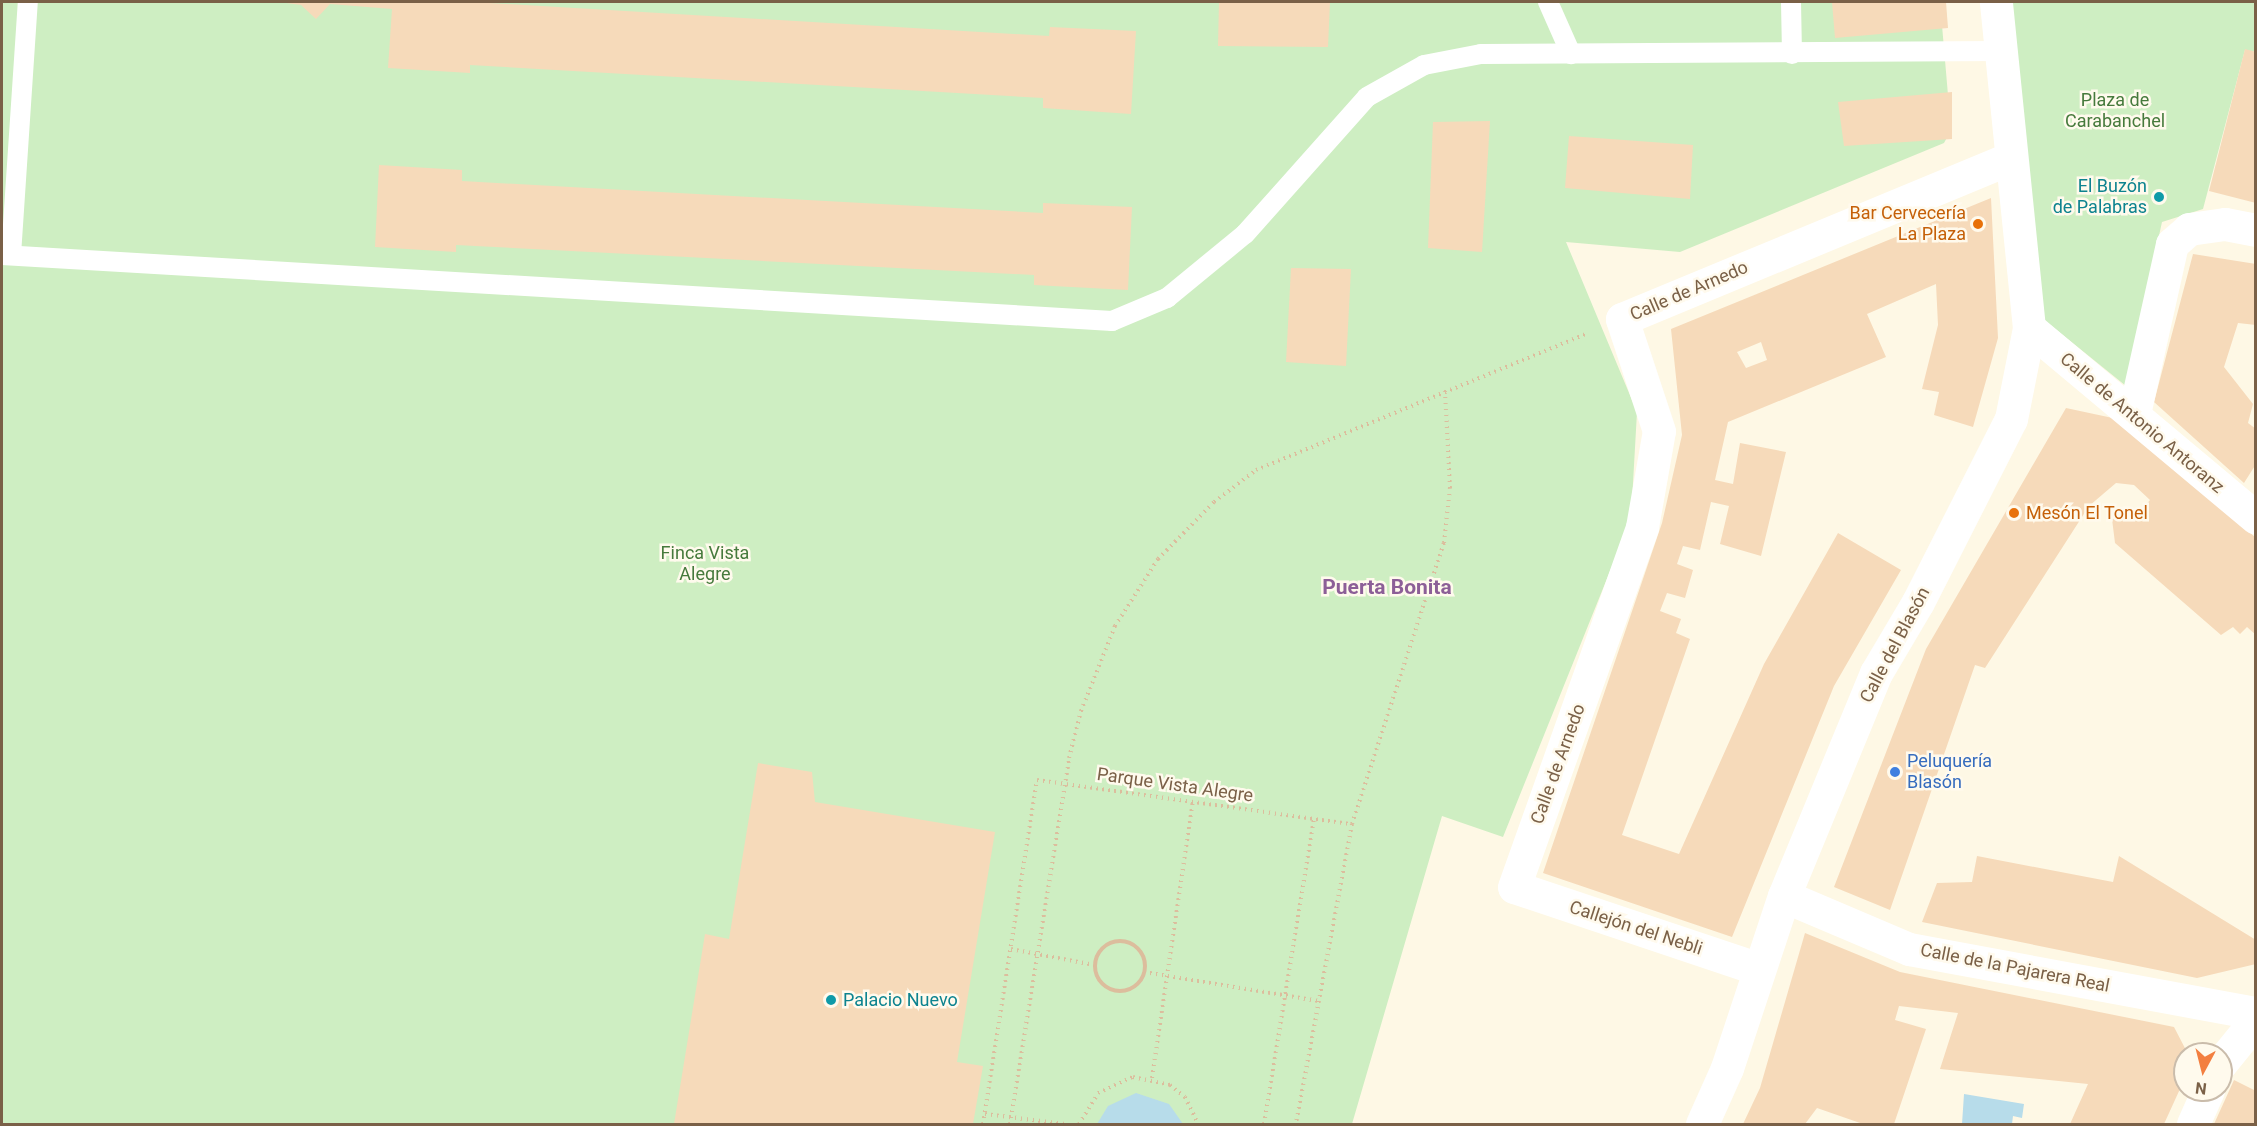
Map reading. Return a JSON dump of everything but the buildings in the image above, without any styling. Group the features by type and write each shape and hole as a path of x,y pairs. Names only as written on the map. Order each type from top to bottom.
{"street":[{"path":"1996,2 2010,158"},
{"name":"Calle de Arnedo","path":"1514,888 1642,527 1659,431 1622,319 2010,158"},
{"name":"Calle del Blasón","path":"1702,1125 1727,1068 1784,896 1876,673 1918,602 2011,419 2029,328 2010,158"},
{"path":"2134,414 2172,244 2188,229 2225,224 2256,230"},
{"name":"Calle de Antonio Antoranz","path":"2029,328 2256,518"},
{"name":"Callejón del Nebli","path":"1514,888 1759,969"},
{"name":"Calle de la Pajarera Real","path":"1784,896 1909,949 2256,1013"},
{"path":"2233,1048 2256,1020"},
{"path":"2193,1125 2203,1102"}],"lane":[{"path":"28,2 6,255 1112,321 1167,298 1245,234 1367,98 1424,65 1481,54 2001,51"},
{"path":"1548,2 1571,54"},
{"path":"1791,2 1792,54"}],"path":[{"path":"1010,1125 1065,782 1081,711 1115,626 1158,559 1183,531 1256,470 1622,319"},
{"path":"1296,1125 1352,824 1444,543 1450,470 1445,391"},
{"name":"Parque Vista Alegre","path":"983,1125 1037,780 1065,782 1352,824"},
{"path":"1152,1078 1165,975 1193,801"},
{"path":"1264,1125 1314,818"},
{"path":"1124,940 1138,947 1144,972 1130,989 1112,990 1098,980 1094,965 1101,948 1124,940"},
{"path":"1011,949 1094,965"},
{"path":"1144,972 1319,1001"},
{"path":"1079,1125 1098,1093 1114,1082 1152,1078 1185,1097 1198,1125"},
{"path":"985,1114 1065,1125"}],"green space":[{"name":"Finca Vista Alegre","path":"2,2 1940,2 1951,130 1944,143 1680,252 1566,242 1637,412 1631,519 1503,837 1442,816 1352,1124 2,1124"},
{"name":"Plaza de Carabanchel","path":"1996,2 2255,2 2255,52 2245,50 2203,209 2162,222 2126,386 2038,315"}],"water":[{"path":"1136,1093 1169,1104 1183,1124 1097,1124 1108,1106"},
{"path":"1964,1094 2024,1104 2022,1118 2013,1116 2012,1124 1962,1124"}],"place":[{"name":"El Buzón de Palabras","path":"2159,197"},
{"name":"Bar Cervecería La Plaza","path":"1978,224"},
{"name":"Mesón El Tonel","path":"2014,513"},
{"name":"Peluquería Blasón","path":"1895,772"},
{"name":"Palacio Nuevo","path":"831,1000"}],"district":[{"name":"Puerta Bonita","path":"1387,587"}]}
